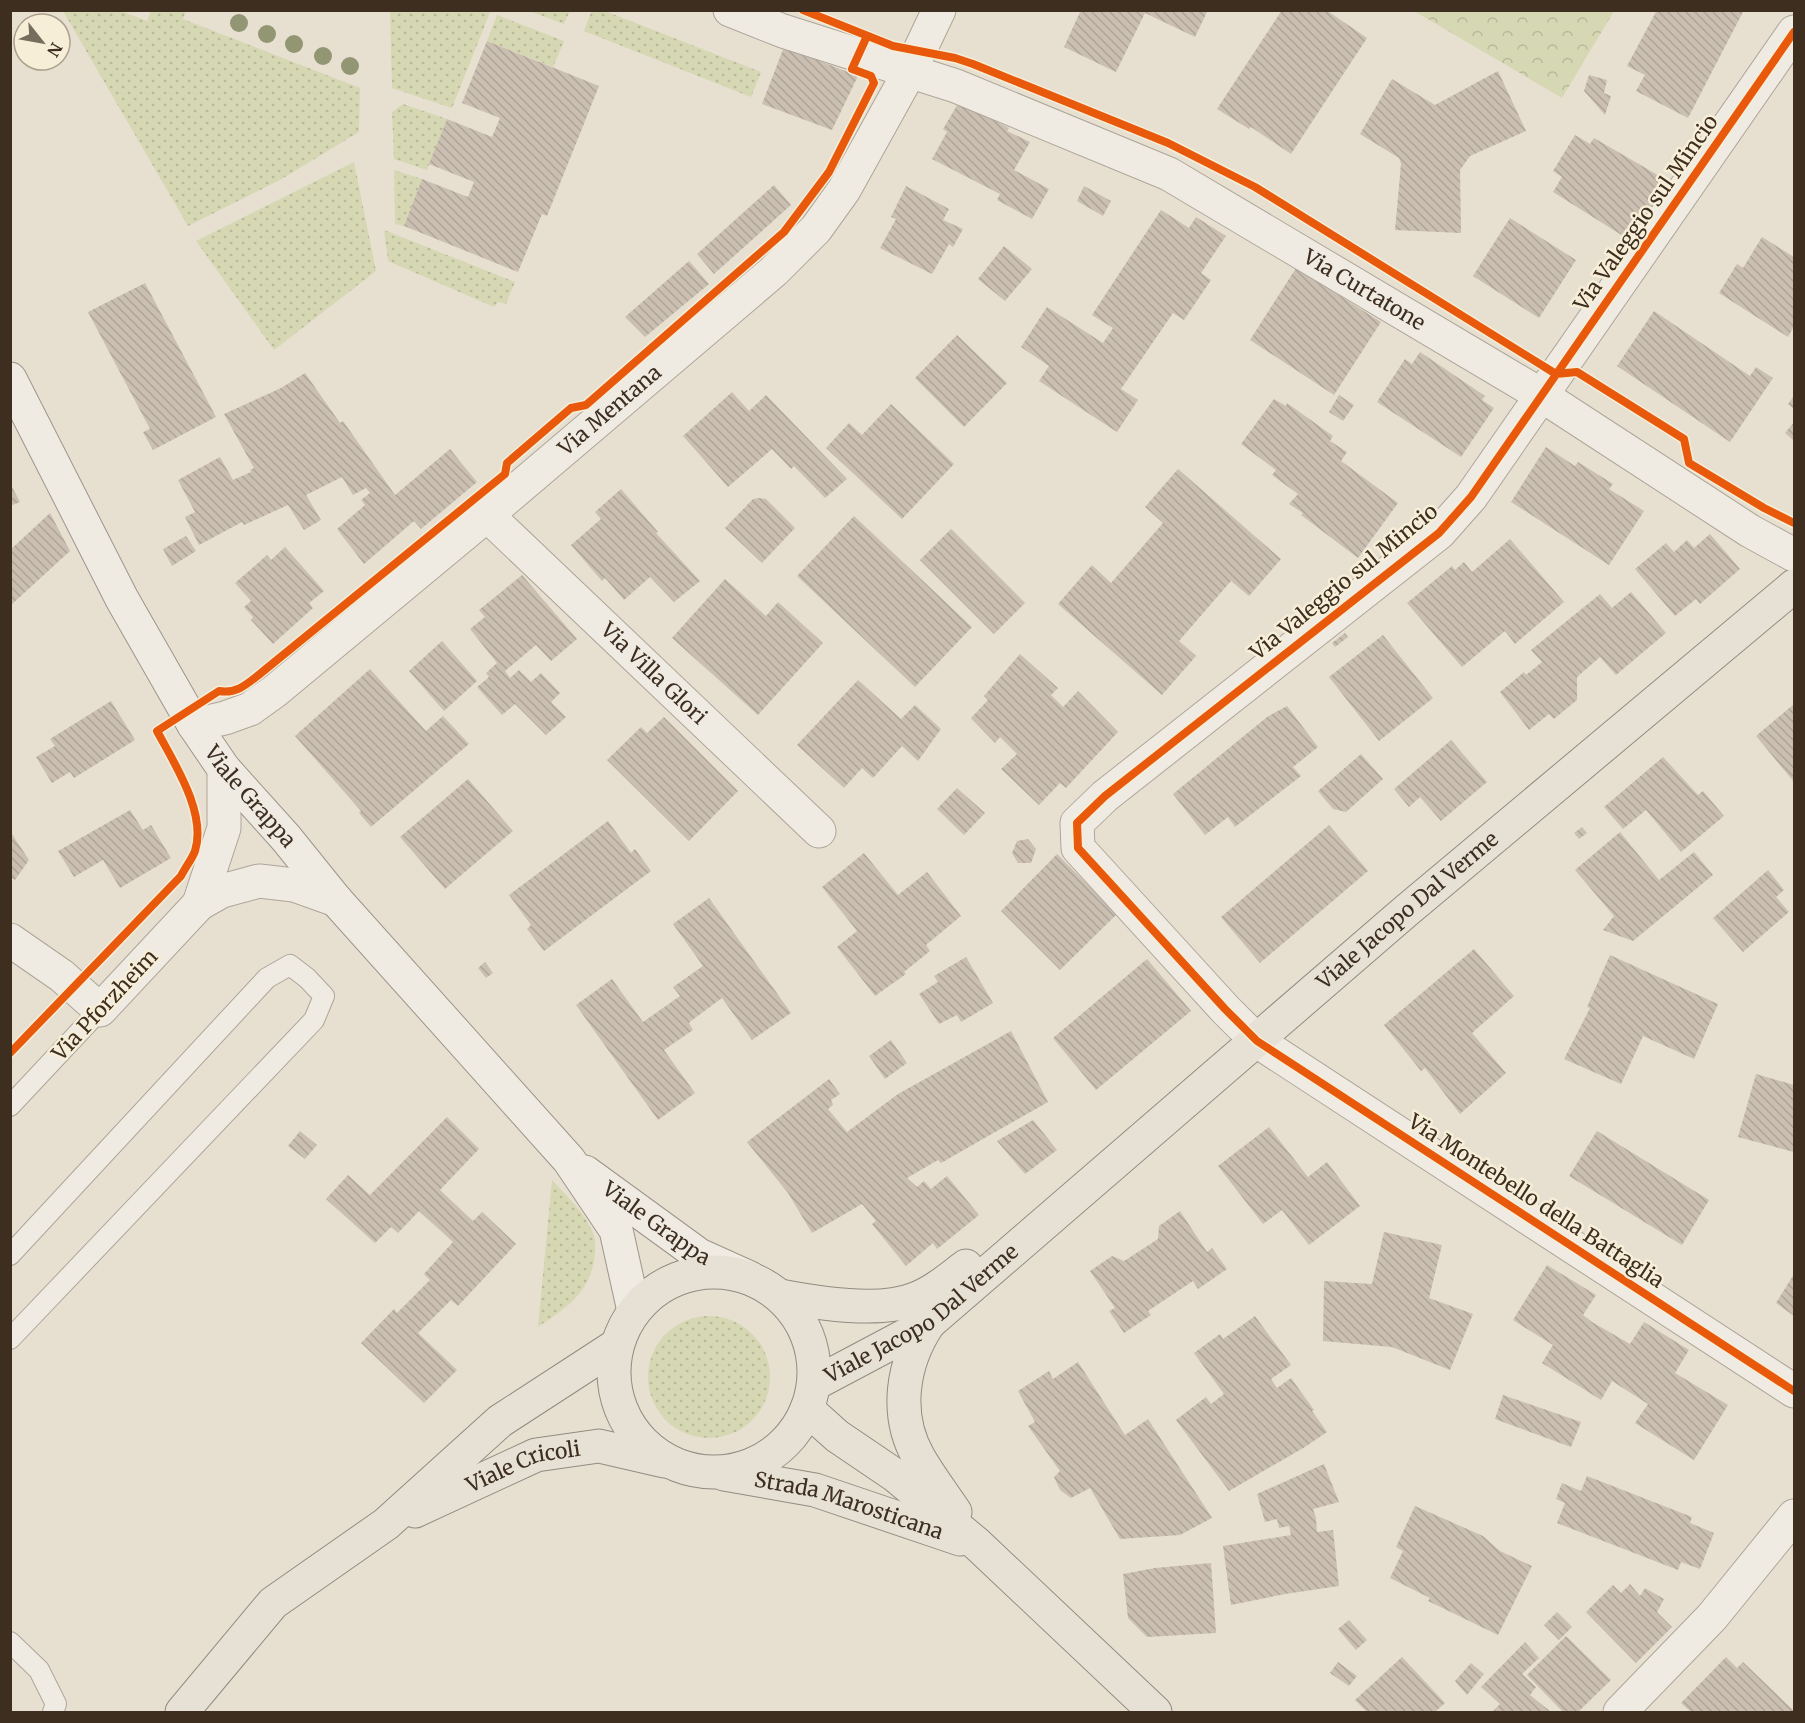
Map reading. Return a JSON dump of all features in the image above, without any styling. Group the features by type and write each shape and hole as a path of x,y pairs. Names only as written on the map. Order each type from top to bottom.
{"main road":[{"name":"Viale Jacopo Dal Verme","path":"811,1397 929,1323 1406,911 1794,586"},
{"name":"Viale Jacopo Dal Verme","path":"780,1296 820,1304 883,1305 913,1300 934,1290 973,1261 1025,1239"},
{"path":"718,1272 750,1278 780,1296 801,1321 812,1352 811,1397 793,1434 773,1454 748,1467 720,1473 694,1471 669,1462 646,1446 628,1425 617,1400 614,1373 618,1345 624,1328 634,1311 657,1289 687,1276 718,1272"},
{"name":"Strada Marosticana","path":"929,1323 917,1341 907,1371 903,1392 906,1424 918,1457 976,1544"},
{"name":"Viale Cricoli","path":"182,1713 273,1603 386,1524 500,1421 618,1345"},
{"name":"Strada Marosticana","path":"811,1397 837,1436 896,1476 976,1544 1155,1713"},
{"name":"Viale Cricoli","path":"386,1524 536,1455 599,1446 669,1462"},
{"name":"Strada Marosticana","path":"720,1473 815,1490 976,1544"}],"street":[{"name":"Via Curtatone","path":"730,10 783,31 956,86 1169,174 1541,395 1750,531 1794,555"},
{"name":"Via Mentana","path":"194,725 250,709 275,691 487,515 774,270 816,229 844,190 910,71 939,10"},
{"name":"Via Valeggio sul Mincio","path":"1257,1041 1078,848 1077,823 1105,796 1439,533 1471,497 1794,33"},
{"name":"Viale Grappa","path":"10,379 122,599 194,725 224,769 286,838 336,900 569,1160 616,1230 634,1311"},
{"name":"Via Villa Glori","path":"487,515 819,831"},
{"name":"Via Pforzheim","path":"199,904 224,828 224,769"},
{"name":"Via Pforzheim","path":"259,881 274,869 284,855 286,838"},
{"name":"Via Pforzheim","path":"100,1010 199,904 222,891 259,881 294,885 336,900"},
{"path":"10,940 62,976 100,1010"},
{"name":"Via Montebello della Battaglia","path":"1257,1041 1794,1391"},
{"name":"Viale Grappa","path":"569,1160 699,1255 750,1278"},
{"path":"1620,1713 1712,1617 1794,1516"}],"lane":[{"path":"10,1255 267,978 290,965 307,978 324,996 314,1020 10,1339"},
{"name":"Via Pforzheim","path":"10,1106 100,1010"},
{"path":"10,1642 39,1670 56,1704 53,1713"}],"green space":[{"path":"570,10 564,24 529,11"},
{"path":"592,10 605,11 761,72 751,97 584,31"},
{"path":"121,11 147,21 151,11 186,11 183,19 360,88 359,132 280,180 188,226 72,26 72,12 64,12"},
{"path":"390,11 490,12 452,108 392,88"},
{"path":"1414,11 1614,11 1562,98"},
{"path":"497,15 564,41 553,67 487,41"},
{"path":"403,104 447,119 427,170 394,159 392,112"},
{"path":"354,162 376,271 274,350 196,241"},
{"path":"394,170 422,179 404,226 395,224"},
{"path":"384,230 515,282 506,304 498,302 494,307 388,261"},
{"path":"552,1180 573,1202 592,1230 595,1254 589,1279 583,1289 568,1305 538,1327"},
{"path":"709,1316 732,1320 752,1334 766,1354 770,1377 766,1400 752,1420 732,1434 709,1438 686,1434 666,1420 652,1400 648,1377 652,1354 666,1334 686,1320"}],"building":[{"path":"1081,10 1208,10 1195,37 1145,13 1116,72 1064,47"},
{"path":"1282,10 1326,10 1367,38 1291,154 1251,127 1249,129 1217,109"},
{"path":"1657,10 1744,10 1688,118 1636,91 1645,75 1627,66"},
{"path":"487,41 599,86 547,216 542,214 518,272 404,226 422,179 468,197 474,182 429,164 447,119 492,137 500,118 462,103"},
{"path":"784,47 858,76 832,130 762,104"},
{"path":"1498,71 1526,131 1470,156 1460,170 1461,233 1395,230 1401,164 1399,158 1360,134 1392,79 1435,105"},
{"path":"1589,75 1607,80 1604,93 1611,96 1605,115 1584,91"},
{"path":"959,102 1009,128 1007,131 1030,142 1014,170 1049,189 1032,219 997,200 1000,194 932,159 947,132 943,129"},
{"path":"1575,135 1590,144 1594,138 1668,181 1631,241 1553,192 1562,177 1553,171"},
{"path":"774,185 791,205 714,274 697,254"},
{"path":"906,186 949,209 943,220 963,229 953,247 949,244 932,274 880,248 896,219 891,217"},
{"path":"1084,186 1111,201 1103,216 1077,201"},
{"path":"1161,210 1189,228 1196,217 1226,236 1201,273 1211,280 1184,320 1173,313 1121,389 1138,400 1117,432 1039,381 1049,366 1021,347 1047,307 1103,343 1113,328 1092,315"},
{"path":"1510,218 1576,260 1539,318 1473,276"},
{"path":"1762,237 1794,257 1794,326 1788,337 1719,293 1737,264 1743,268"},
{"path":"1004,246 1032,269 1005,301 978,279"},
{"path":"689,261 709,284 645,337 625,317"},
{"path":"1296,268 1381,322 1334,395 1250,340"},
{"path":"145,283 216,417 153,450 143,432 150,429 88,312"},
{"path":"1654,311 1750,376 1756,367 1773,378 1730,442 1617,366"},
{"path":"957,335 1007,383 964,427 915,378"},
{"path":"1420,352 1485,396 1482,400 1494,408 1461,457 1377,402 1405,359 1412,364"},
{"path":"305,373 340,423 343,421 395,495 450,449 477,482 421,529 414,521 364,564 337,529 365,505 361,500 370,493 366,488 353,495 342,477 306,495 321,520 304,530 288,505 244,525 242,522 199,545 185,517 195,512 178,480 220,457 233,480 251,472 250,470 254,468 224,414 281,388"},
{"path":"732,392 749,411 766,395 847,479 825,498 794,466 791,469 772,449 728,487 683,436"},
{"path":"1339,395 1354,405 1343,421 1329,412"},
{"path":"1794,396 1794,409 1788,404"},
{"path":"1274,399 1286,406 1287,403 1333,436 1330,441 1347,452 1341,461 1398,503 1358,558 1289,504 1298,494 1272,475 1276,470 1241,444"},
{"path":"891,404 954,464 902,519 826,448 849,423 862,435"},
{"path":"1794,422 1794,441 1785,433"},
{"path":"1546,447 1575,466 1578,462 1613,484 1609,489 1644,511 1609,565 1511,502"},
{"path":"1178,469 1281,559 1249,596 1231,581 1179,641 1196,656 1162,695 1058,604 1092,565 1111,583 1163,523 1145,507"},
{"path":"10,483 20,502 10,506"},
{"path":"621,489 658,532 656,533 700,581 674,602 650,577 624,600 605,578 602,581 571,545 601,519 595,512"},
{"path":"753,499 766,499 795,528 762,563 725,528"},
{"path":"50,513 70,551 10,606 10,550"},
{"path":"854,516 972,627 915,687 797,576"},
{"path":"951,529 1025,603 994,634 920,560"},
{"path":"1710,534 1740,569 1700,604 1696,599 1675,616 1635,569 1666,543 1674,552 1687,540 1694,548"},
{"path":"186,536 196,551 172,566 163,549"},
{"path":"1510,539 1564,602 1515,644 1505,631 1462,667 1407,603 1452,566 1455,570 1464,562 1472,572"},
{"path":"285,547 324,591 309,603 313,608 273,644 251,620 253,617 244,607 251,601 235,583 267,555 271,560"},
{"path":"522,575 577,639 551,661 536,645 505,671 510,678 519,670 531,682 541,673 560,693 551,702 566,717 546,735 515,704 502,715 477,687 489,677 486,673 497,663 470,629 485,617 479,610"},
{"path":"725,579 766,616 778,602 823,643 758,715 672,638"},
{"path":"1631,592 1666,633 1616,675 1600,657 1577,677 1577,700 1554,719 1549,714 1529,730 1500,692 1524,672 1526,675 1542,662 1531,650 1600,594 1612,608"},
{"path":"1345,633 1348,637 1335,647 1332,643"},
{"path":"1383,635 1433,698 1379,741 1329,677"},
{"path":"442,641 477,681 444,711 409,671"},
{"path":"1020,654 1058,688 1051,695 1063,707 1078,691 1118,732 1066,788 1060,783 1039,805 1001,769 1017,754 1000,737 995,743 971,718 988,700 984,696"},
{"path":"370,669 426,731 443,716 469,744 371,827 359,813 361,811 295,736"},
{"path":"858,680 901,719 915,705 941,729 918,761 902,746 873,778 862,768 844,788 797,745"},
{"path":"111,701 135,740 74,778 70,772 52,783 36,757 55,746 50,739"},
{"path":"1794,704 1794,782 1756,736"},
{"path":"1287,706 1318,747 1293,767 1301,776 1235,827 1228,817 1205,835 1173,794 1267,717"},
{"path":"664,717 738,791 689,841 607,760 641,727 647,733"},
{"path":"1451,740 1487,782 1441,821 1420,797 1409,807 1394,789"},
{"path":"1361,754 1383,779 1346,812 1333,809 1318,791"},
{"path":"1663,757 1698,795 1703,791 1724,816 1681,852 1646,810 1623,829 1604,807"},
{"path":"468,779 513,831 445,889 400,837"},
{"path":"957,788 985,813 964,835 937,809"},
{"path":"130,810 143,830 151,825 171,858 120,888 103,860 74,877 58,851"},
{"path":"608,821 631,853 635,849 651,871 544,951 527,929 531,925 509,895"},
{"path":"1329,825 1368,871 1260,963 1221,917"},
{"path":"1582,827 1587,833 1579,839 1574,833"},
{"path":"10,831 29,860 15,880 10,877"},
{"path":"1620,832 1659,880 1694,852 1713,875 1633,941 1603,930 1614,916 1575,870"},
{"path":"1028,839 1036,849 1031,863 1018,863 1012,853 1017,841"},
{"path":"864,853 898,895 927,872 961,916 926,945 930,951 904,972 906,974 875,996 837,947 857,931 822,887"},
{"path":"1057,854 1117,914 1060,970 1001,911"},
{"path":"1768,870 1784,890 1776,897 1789,912 1743,952 1713,918"},
{"path":"709,898 791,1013 752,1040 722,998 691,1021 689,1023 693,1030 664,1050 695,1093 658,1120 576,1005 612,979 643,1022 680,996 673,987 703,966 673,924"},
{"path":"1474,949 1514,996 1472,1033 1506,1073 1460,1114 1425,1068 1421,1071 1384,1025"},
{"path":"1610,955 1718,1004 1694,1059 1643,1036 1621,1084 1564,1059 1590,1008 1587,1007"},
{"path":"966,957 993,1003 961,1022 957,1015 939,1024 919,994 938,982 934,976"},
{"path":"1147,959 1191,1011 1096,1090 1053,1038"},
{"path":"485,962 493,973 486,978 478,968"},
{"path":"1011,1031 1048,1102 941,1163 938,1160 907,1178 917,1187 924,1181 931,1189 947,1176 979,1215 937,1249 933,1243 906,1266 872,1224 876,1221 862,1204 812,1233 788,1193 747,1142 829,1079 840,1094 831,1100 833,1105 828,1109 847,1132 898,1094"},
{"path":"891,1040 907,1063 885,1079 869,1056"},
{"path":"1756,1074 1794,1085 1794,1152 1738,1137"},
{"path":"447,1117 479,1149 440,1190 473,1221 482,1212 516,1244 458,1306 451,1300 418,1333 457,1370 424,1403 361,1343 394,1309 397,1313 430,1280 424,1274 453,1242 419,1211 398,1233 391,1227 375,1243 326,1199 348,1175 370,1195"},
{"path":"1033,1120 1057,1150 1025,1174 997,1141"},
{"path":"1269,1127 1308,1177 1327,1162 1360,1206 1309,1245 1282,1210 1263,1224 1218,1166"},
{"path":"300,1131 317,1145 305,1159 288,1146"},
{"path":"1597,1131 1709,1200 1682,1245 1569,1176"},
{"path":"1180,1211 1207,1252 1212,1248 1227,1269 1198,1289 1193,1281 1148,1311 1151,1315 1124,1333 1109,1311 1115,1308 1090,1271 1112,1256 1124,1261 1158,1239 1159,1226"},
{"path":"1384,1232 1442,1245 1429,1298 1473,1314 1450,1370 1392,1347 1323,1341 1324,1281 1372,1284"},
{"path":"1547,1265 1596,1295 1583,1315 1592,1322 1630,1344 1644,1322 1689,1350 1675,1373 1728,1405 1694,1460 1635,1423 1648,1404 1612,1381 1601,1400 1542,1363 1553,1345 1513,1320"},
{"path":"1794,1274 1794,1316 1776,1303"},
{"path":"1255,1316 1291,1365 1271,1379 1277,1388 1291,1378 1327,1432 1229,1491 1176,1420 1206,1397 1211,1404 1224,1394 1194,1353 1220,1334 1223,1339"},
{"path":"1078,1362 1125,1435 1148,1419 1212,1518 1180,1535 1120,1539 1090,1488 1071,1498 1060,1490 1054,1477 1060,1471 1028,1426 1035,1422 1018,1391 1049,1371 1053,1379"},
{"path":"1503,1395 1581,1422 1571,1447 1495,1419"},
{"path":"1324,1464 1339,1502 1313,1509 1317,1532 1333,1530 1339,1586 1231,1605 1223,1546 1291,1535 1289,1526 1279,1528 1277,1519 1265,1522 1257,1494"},
{"path":"1587,1476 1692,1517 1690,1523 1714,1533 1700,1569 1681,1562 1678,1570 1557,1523 1565,1503 1556,1499 1562,1483 1581,1491"},
{"path":"1415,1506 1483,1536 1500,1551 1532,1566 1498,1635 1428,1601 1430,1598 1390,1578 1403,1551 1396,1547"},
{"path":"1211,1563 1216,1633 1147,1637 1128,1618 1123,1574 1155,1568"},
{"path":"1630,1584 1640,1596 1645,1588 1664,1599 1657,1612 1672,1627 1636,1663 1586,1612 1613,1585 1621,1593"},
{"path":"1557,1612 1572,1627 1559,1640 1544,1625"},
{"path":"1349,1620 1367,1640 1356,1650 1338,1629"},
{"path":"1566,1636 1611,1680 1578,1712 1563,1712 1527,1675"},
{"path":"1525,1642 1539,1658 1522,1674 1536,1687 1530,1695 1551,1712 1492,1712 1500,1704 1481,1687"},
{"path":"1402,1657 1445,1703 1435,1712 1367,1712 1355,1700"},
{"path":"1726,1657 1737,1668 1743,1662 1794,1711 1691,1712 1681,1703"},
{"path":"1338,1662 1357,1676 1349,1686 1330,1673"},
{"path":"1471,1663 1484,1674 1467,1695 1455,1681"}],"cycle path":[{"path":"803,10 893,46 955,58 973,64 1168,143 1255,187 1556,374 1577,372 1684,439 1689,463 1764,508 1794,523"},
{"path":"1794,32 1471,497 1439,533 1105,796 1077,823 1078,848 1257,1041 1794,1391"},
{"path":"10,1053 181,876 194,854 198,836 193,805 180,773 157,731 219,691 237,690 256,677 505,474 507,463 571,408 586,405 784,232 829,172 874,83 871,76 852,69 867,36"}]}
